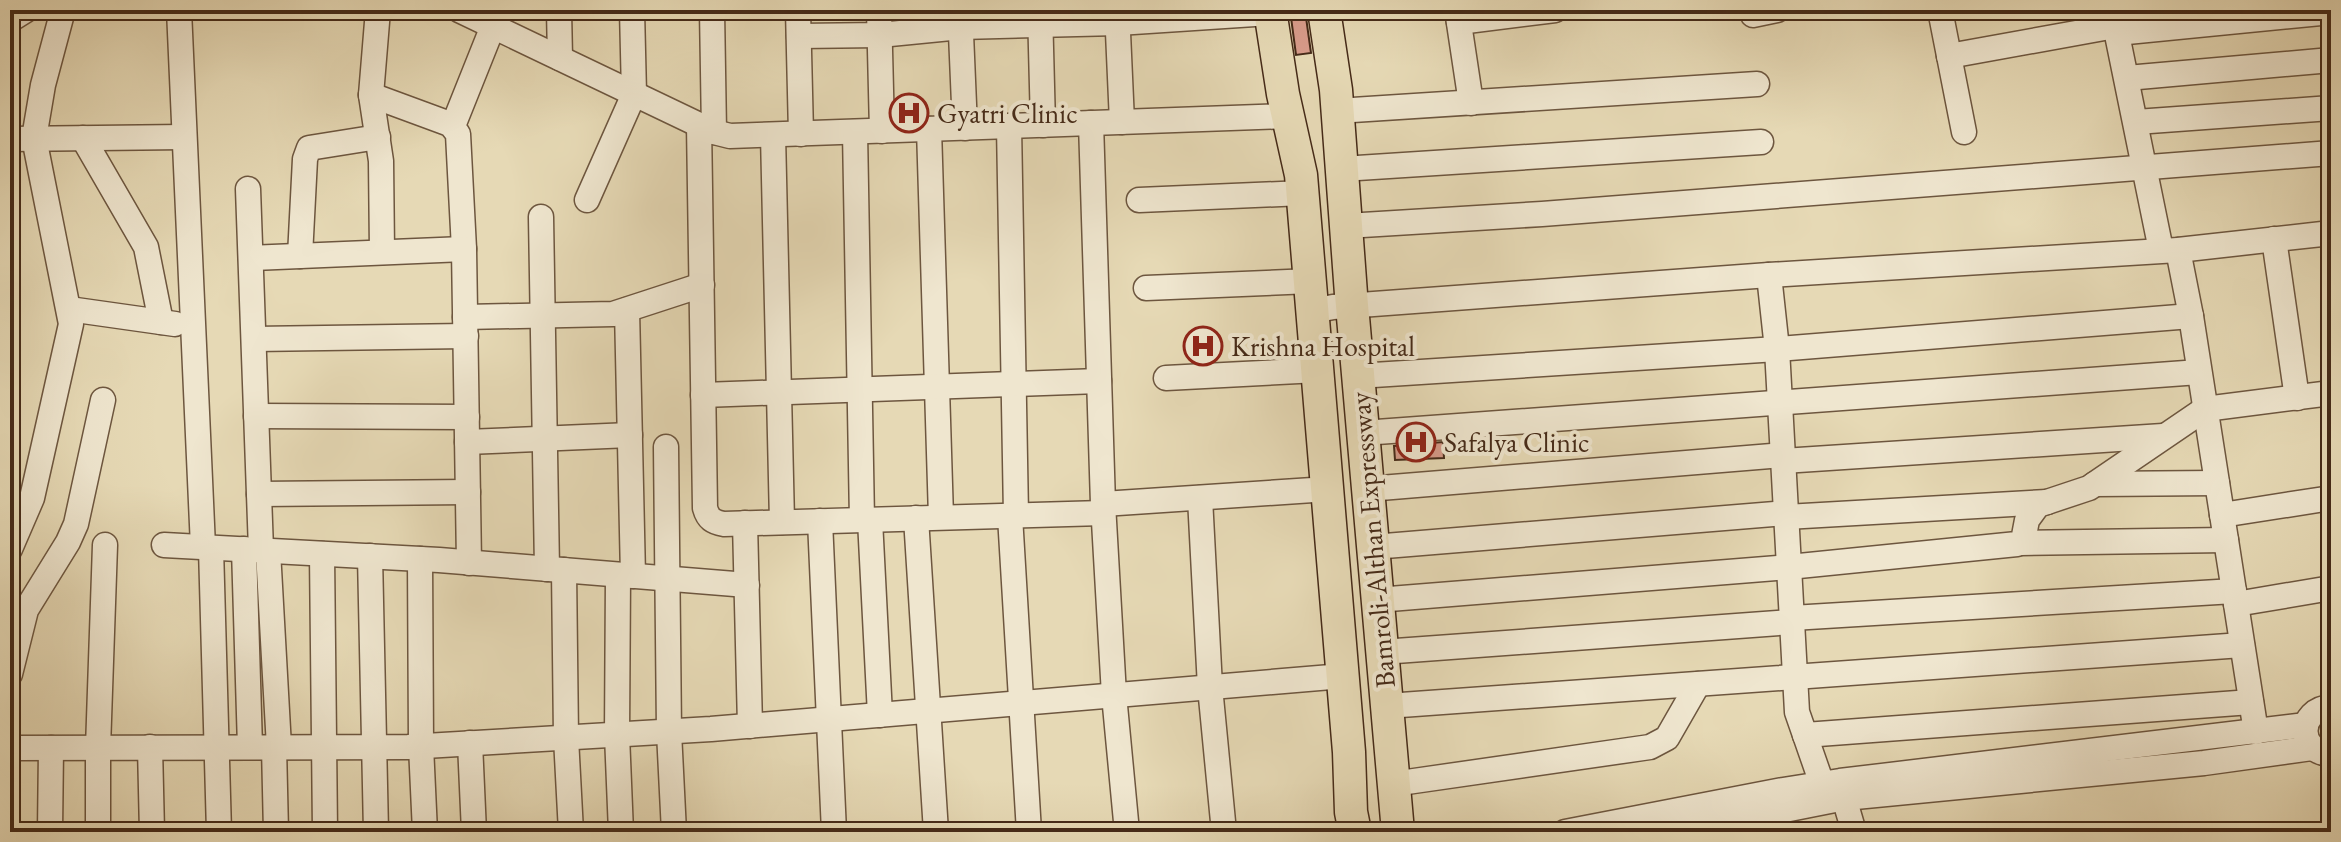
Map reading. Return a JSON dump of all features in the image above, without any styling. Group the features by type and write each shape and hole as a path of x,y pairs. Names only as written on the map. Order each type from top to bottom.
{"main road":[{"path":"1309,10 1320,83 1322,179"},
{"name":"Bamroli-Althan Expressway","path":"1324,10 1337,111 1322,179 1327,301 1372,832"},
{"path":"1275,11 1322,179"},
{"path":"1275,11 1288,116 1301,175 1322,179"},
{"name":"Bamroli-Althan Expressway","path":"1322,179 1346,226 1327,301 1358,376 1398,832"},
{"path":"1327,301 1318,370 1355,832"}],"street":[{"path":"10,20 25,10"},
{"path":"10,549 32,498 71,324 22,139 43,85 63,10"},
{"path":"179,10 193,327 218,747 219,832"},
{"path":"378,10 371,95 381,161 382,252"},
{"path":"459,10 486,19 707,129 730,136 1288,116"},
{"path":"559,10 560,58"},
{"path":"587,200 634,94 632,10"},
{"path":"712,10 702,285 705,508 714,522 1013,515 1328,489"},
{"path":"798,10 801,134"},
{"path":"879,10 882,131"},
{"path":"1471,103 1458,16 1555,10"},
{"path":"1940,10 1964,132"},
{"path":"799,36 880,35 961,19 1275,11"},
{"path":"1949,56 2115,23 2331,12"},
{"path":"1118,16 1122,122"},
{"path":"1040,17 1043,125"},
{"path":"469,563 464,249 458,139 453,126 486,19"},
{"path":"961,19 965,128"},
{"path":"2115,23 2146,166 2191,316 2256,732"},
{"path":"2127,78 2331,60"},
{"path":"1337,111 1757,84"},
{"path":"371,95 453,126"},
{"path":"2136,122 2331,108"},
{"path":"1091,123 1103,508 1114,695 1127,832"},
{"path":"1009,126 1013,515 1029,832"},
{"path":"929,129 941,517"},
{"path":"855,132 860,388 880,715"},
{"path":"773,135 782,522"},
{"path":"22,139 184,137"},
{"path":"300,256 305,159 309,148 378,137"},
{"path":"83,138 146,247 161,322"},
{"path":"1139,200 1322,179 1761,142"},
{"path":"1346,226 1542,214 2331,153"},
{"path":"248,189 259,494 258,550 267,747 276,832"},
{"path":"541,217 545,438 571,832"},
{"path":"1146,288 1327,301 2170,250 2331,233"},
{"path":"2274,239 2297,398"},
{"path":"251,258 464,249"},
{"path":"1769,275 1777,349 1797,712 1805,735 1835,788 1854,832"},
{"path":"254,339 613,314 702,285"},
{"path":"69,309 193,327"},
{"path":"621,832 617,735 630,435 627,310"},
{"path":"1358,376 1777,349 2191,316"},
{"path":"1166,378 1318,370"},
{"path":"1363,433 2199,372"},
{"path":"703,395 1099,381"},
{"path":"2021,543 2031,512 2038,505 2083,491 2205,409 2331,393"},
{"path":"10,674 26,610 76,524 103,400"},
{"path":"256,416 467,417"},
{"path":"467,442 630,435"},
{"path":"1368,489 1783,458 2166,436"},
{"path":"666,447 669,732 674,832"},
{"path":"2095,484 2217,483"},
{"path":"259,494 468,492"},
{"path":"1200,498 1210,687 1224,832"},
{"path":"2222,515 2331,498"},
{"path":"1373,547 1786,515 2047,502"},
{"path":"916,518 936,832"},
{"path":"820,521 834,832"},
{"path":"745,523 750,726"},
{"path":"1377,600 1789,567 2021,543 2226,540"},
{"path":"98,832 105,545"},
{"path":"164,545 420,559 747,585"},
{"path":"322,554 325,832"},
{"path":"370,556 376,832"},
{"path":"420,559 421,746 425,832"},
{"path":"1382,652 1792,620 2235,597 2331,588"},
{"path":"1387,706 2242,645"},
{"path":"10,748 421,746 750,726 1343,676"},
{"path":"1393,784 1650,747 1667,738 1698,684"},
{"path":"1805,735 2251,702"},
{"path":"2321,751 2314,712 2331,707"},
{"path":"1565,832 1835,788 2256,732 2321,751"},
{"path":"470,743 474,832"},
{"path":"150,747 152,832"},
{"path":"50,832 51,748"},
{"path":"1686,831 1835,788 2204,763 2321,751"}],"building":[{"path":"1290,10 1305,10 1311,53 1296,55"},
{"path":"1443,442 1444,458 1395,460 1394,446"}],"place":[{"name":"Gyatri Clinic","path":"909,113"},
{"name":"Krishna Hospital","path":"1203,346"},
{"name":"Safalya Clinic","path":"1416,442"}]}
